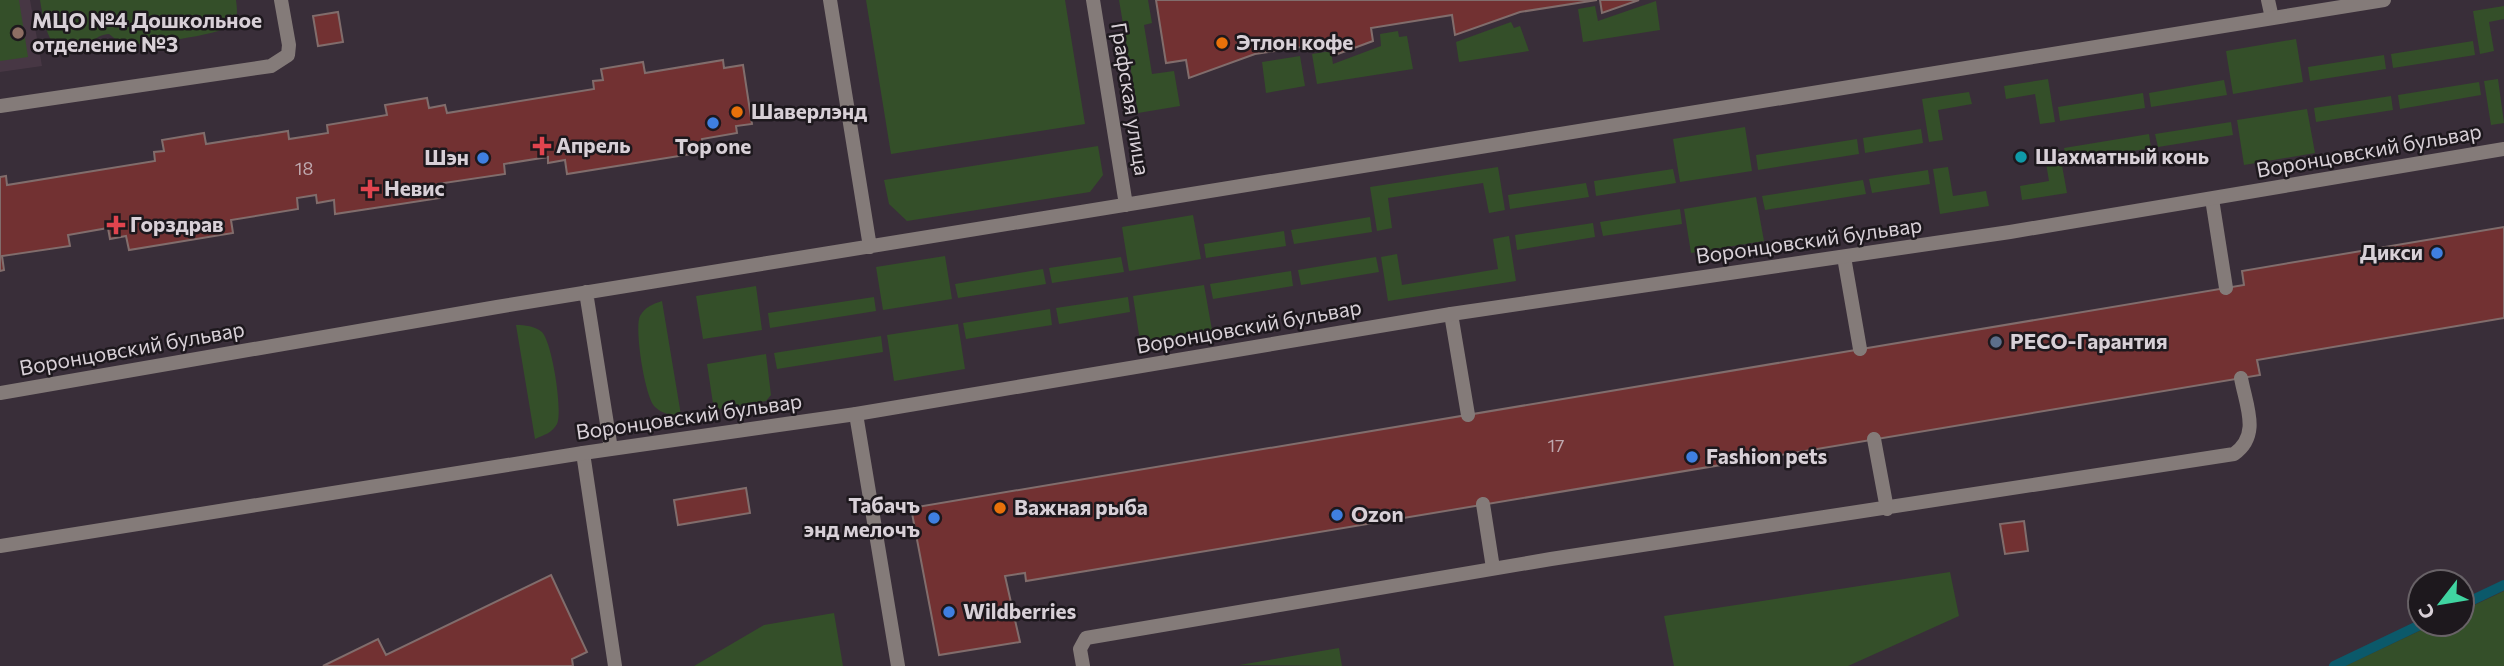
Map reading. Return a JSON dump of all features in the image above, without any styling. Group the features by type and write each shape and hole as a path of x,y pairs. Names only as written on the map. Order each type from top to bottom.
{"street":[{"path":"0,106 271,66 288,55 281,0"},
{"path":"830,0 870,247"},
{"name":"Графская улица","path":"1093,0 1126,205"},
{"path":"2269,0 2272,18"},
{"name":"Воронцовский бульвар","path":"0,393 586,292 2384,0"},
{"name":"Воронцовский бульвар","path":"0,546 583,453 856,414 1451,314 1844,257 2212,199 2504,149"},
{"path":"2212,199 2226,288"},
{"path":"1844,257 1860,349"},
{"path":"586,292 611,449"},
{"path":"1451,314 1468,415"},
{"path":"1083,666 1080,649 1086,638 1493,568 2234,454 2245,446 2251,431 2241,378"},
{"path":"856,414 898,666"},
{"path":"1874,439 1886,509"},
{"path":"583,453 615,666"},
{"path":"1483,505 1493,568"}],"shaded area":[{"name":"МЦО №4 Дошкольное отделение №3","path":"0,0 30,0 42,66 0,72"}],"green space":[{"path":"0,0 19,0 28,57 0,61"},
{"path":"40,0 236,0 237,14 231,25 211,33 124,46 109,34 71,54 56,48 50,39"},
{"path":"866,0 1065,0 1085,124 891,154"},
{"path":"1119,0 1148,0 1152,23 1144,25 1152,74 1174,71 1180,106 1138,113"},
{"path":"1656,1 1660,30 1583,42 1578,9 1595,6 1598,21"},
{"path":"2504,6 2504,19 2489,22 2494,51 2480,54 2473,11"},
{"path":"1511,22 1514,28 1520,26 1529,51 1459,62 1456,42"},
{"path":"1398,31 1399,37 1407,36 1413,69 1317,84 1312,54 1331,51 1333,64 1381,46 1380,34"},
{"path":"2296,39 2303,82 2233,94 2226,51"},
{"path":"2473,41 2475,55 2393,68 2391,54"},
{"path":"2384,55 2386,69 2310,81 2308,67"},
{"path":"1300,56 1305,86 1266,93 1262,62"},
{"path":"2048,79 2055,122 2040,124 2035,94 2006,99 2004,86"},
{"path":"2498,79 2504,123 2491,125 2484,81"},
{"path":"2224,80 2227,95 2151,107 2149,93"},
{"path":"2479,82 2481,95 2400,109 2398,95"},
{"path":"1969,92 1972,104 1938,110 1943,140 1929,142 1922,99"},
{"path":"2143,93 2145,108 2060,121 2058,107"},
{"path":"2391,96 2393,110 2316,122 2314,108"},
{"path":"2307,109 2315,153 2244,165 2237,120"},
{"path":"2231,122 2233,135 2158,147 2155,134"},
{"path":"1745,127 1752,171 1680,182 1673,139"},
{"path":"1921,129 1923,143 1865,153 1863,138"},
{"path":"2149,134 2151,148 2067,162 2064,148"},
{"path":"1857,139 1859,154 1758,170 1756,155"},
{"path":"1098,146 1103,175 1090,192 907,221 889,204 884,180"},
{"path":"2059,149 2067,193 2022,200 2020,186 2049,181 2044,151"},
{"path":"1498,167 1505,210 1489,213 1483,183 1388,198 1392,228 1377,231 1370,187"},
{"path":"1948,167 1953,196 1986,191 1989,206 1940,214 1933,169"},
{"path":"1673,169 1676,183 1596,196 1594,181"},
{"path":"1928,170 1930,184 1872,193 1869,179"},
{"path":"1863,180 1866,194 1765,210 1762,196"},
{"path":"1586,183 1589,197 1510,209 1508,195"},
{"path":"1756,197 1764,241 1691,253 1684,209"},
{"path":"1680,209 1682,224 1603,236 1600,222"},
{"path":"1193,215 1201,259 1129,271 1122,227"},
{"path":"1370,217 1372,232 1294,244 1291,230"},
{"path":"1593,223 1595,237 1517,250 1515,235"},
{"path":"1284,231 1286,246 1206,258 1204,244"},
{"path":"1509,236 1516,281 1388,301 1381,257 1397,254 1402,285 1498,269 1493,239"},
{"path":"945,256 952,299 883,310 876,267"},
{"path":"1121,257 1124,272 1052,283 1049,268"},
{"path":"1376,257 1379,272 1301,285 1298,270"},
{"path":"1043,269 1046,284 958,298 955,284"},
{"path":"1291,271 1293,286 1213,299 1210,284"},
{"path":"1204,285 1212,330 1140,341 1133,296"},
{"path":"756,286 762,330 703,339 696,296"},
{"path":"874,297 876,311 770,328 768,313"},
{"path":"1128,297 1130,312 1059,324 1056,308"},
{"path":"662,301 681,415 667,414 655,407 648,391 642,363 638,334 640,316 647,308"},
{"path":"1050,309 1052,325 966,339 963,323"},
{"path":"958,324 965,369 894,381 887,335"},
{"path":"516,325 530,326 542,332 546,338 555,377 559,406 557,424 550,432 535,439"},
{"path":"881,336 883,352 777,369 774,353"},
{"path":"766,354 771,395 766,401 714,410 707,364"},
{"path":"1950,572 1959,616 1848,666 1674,666 1664,616"},
{"path":"2504,591 2504,666 2345,666 2406,637 2476,638 2476,604"},
{"path":"834,613 843,666 694,666 764,625"},
{"path":"1339,648 1342,666 1239,665"}],"building":[{"path":"1156,0 1597,0 1520,12 1455,35 1452,15 1371,28 1373,41 1338,54 1335,42 1255,54 1189,78 1186,60 1166,63"},
{"path":"1600,0 1639,0 1602,13"},
{"path":"338,12 343,42 318,46 313,16"},
{"path":"723,60 724,68 743,65 752,124 736,126 737,133 702,139 704,152 567,174 565,160 548,163 548,157 504,164 505,174 437,184 440,198 335,214 334,200 317,203 316,195 297,198 298,209 231,220 233,233 129,250 126,236 110,239 108,228 68,235 70,246 2,256 4,270 0,271 0,177 6,176 7,185 155,161 154,152 164,151 162,140 204,133 206,144 288,131 289,139 328,133 327,125 387,115 385,105 427,98 429,108 445,105 447,113 594,89 593,81 603,80 601,69 643,62 645,73"},
{"path":"2504,227 2504,318 2257,360 2260,375 1026,581 1025,573 1005,576 1020,642 939,655 911,508 2244,285 2242,271"},
{"path":"746,488 750,513 678,525 674,500"},
{"path":"2024,521 2028,551 2005,554 2000,524"},
{"path":"551,575 587,652 572,659 573,666 323,666 378,639 386,655"}],"waterway":[{"path":"2476,598 2504,585"},
{"path":"2334,666 2406,632"}],"place":[{"name":"МЦО №4 Дошкольное отделение №3","path":"18,33"},
{"name":"Этлон кофе","path":"1222,43"},
{"name":"Шаверлэнд","path":"737,112"},
{"name":"Top one","path":"713,123"},
{"name":"Апрель","path":"542,146"},
{"name":"Шахматный конь","path":"2021,157"},
{"name":"Шэн","path":"483,158"},
{"name":"Невис","path":"370,189"},
{"name":"Горздрав","path":"116,225"},
{"name":"Дикси","path":"2437,253"},
{"name":"РЕСО-Гарантия","path":"1996,342"},
{"name":"Fashion pets","path":"1692,457"},
{"name":"Важная рыба","path":"1000,508"},
{"name":"Ozon","path":"1337,515"},
{"name":"Табачъ энд мелочъ","path":"934,518"},
{"name":"Wildberries","path":"949,612"}]}
